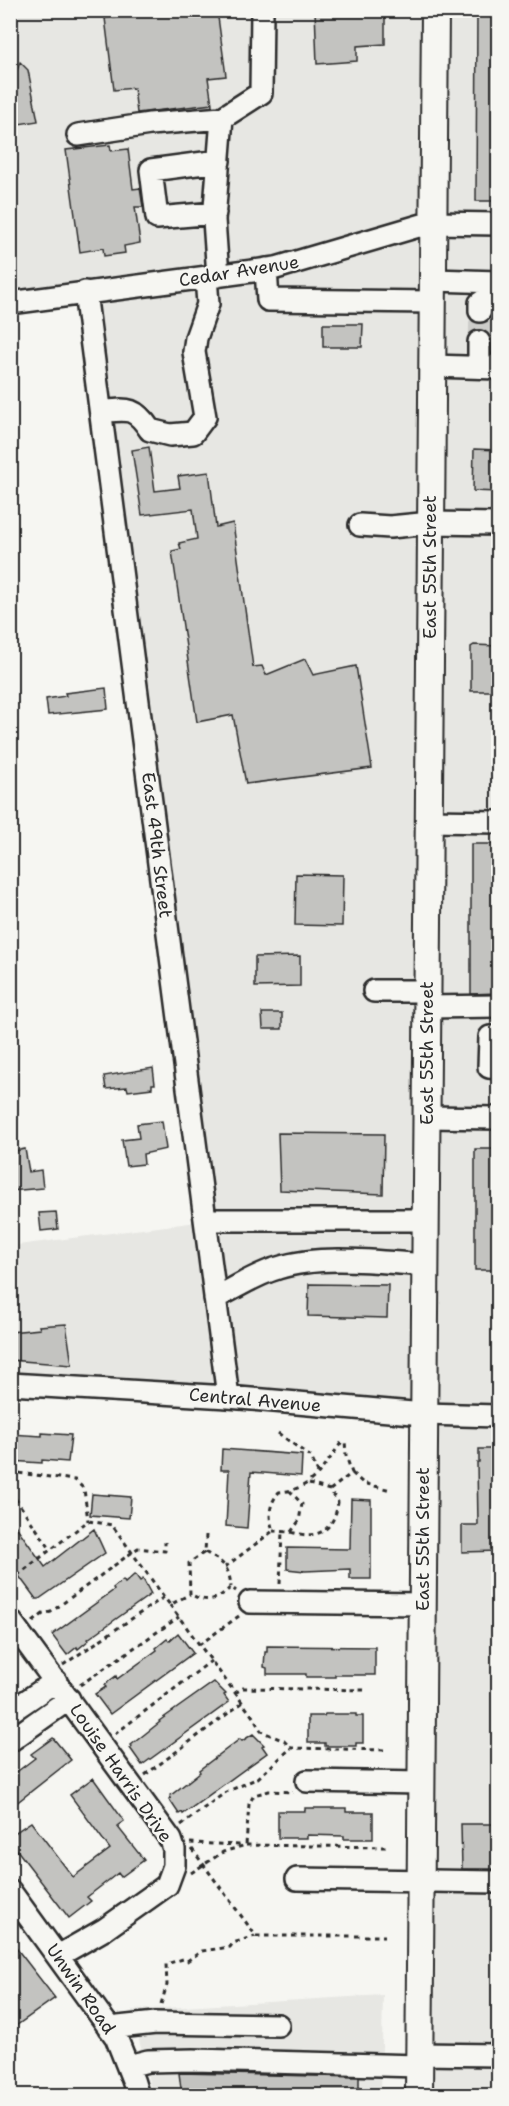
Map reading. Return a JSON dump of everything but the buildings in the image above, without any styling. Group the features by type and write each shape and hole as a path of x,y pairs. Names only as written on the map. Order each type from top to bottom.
{"main road":[{"name":"East 55th Street","path":"419,2096 435,10"}],"street":[{"path":"78,135 150,124 222,118 261,93 262,10"},
{"path":"101,412 131,411 141,416 150,430 170,435 194,433 205,417 194,352 196,338 208,304 212,276 222,118"},
{"path":"215,213 157,218 151,170 219,160"},
{"name":"Cedar Avenue","path":"10,303 267,269 304,261 433,223 498,224"},
{"path":"267,269 268,300 433,291 498,282"},
{"path":"480,311 480,303 498,291"},
{"name":"East 49th Street","path":"85,292 228,1397"},
{"path":"432,366 489,365 479,342"},
{"path":"360,525 390,527 431,523 498,524"},
{"path":"429,821 498,822"},
{"path":"374,991 498,1006"},
{"path":"498,1037 490,1037 489,1067 498,1068"},
{"path":"426,1118 498,1118"},
{"path":"206,1220 426,1220"},
{"path":"216,1298 275,1268 295,1263 363,1262 425,1265"},
{"name":"Central Avenue","path":"10,1384 228,1397 424,1414 498,1416"},
{"path":"244,1604 423,1604"},
{"name":"Louise Harris Drive","path":"21,1621 171,1840 174,1849 174,1866 167,1885 105,1929 58,1956"},
{"path":"10,1712 59,1674"},
{"path":"10,1741 72,1693"},
{"path":"299,1786 421,1783"},
{"path":"297,1879 421,1883 498,1882"},
{"name":"Unwin Road","path":"10,1891 116,2037 138,2096"},
{"path":"109,2028 156,2023 278,2025"},
{"path":"128,2066 148,2061 419,2060 498,2055"}],"path":[{"path":"278,1433 311,1457 318,1473"},
{"path":"273,1531 270,1522 270,1501 279,1492 290,1491 309,1484 345,1438 346,1456 352,1473 363,1483 391,1490"},
{"path":"10,1472 75,1480 84,1489 88,1521"},
{"path":"330,1490 352,1473"},
{"path":"225,1567 273,1531 307,1536 323,1532 336,1516 338,1502 330,1490 309,1484"},
{"path":"10,1491 51,1550"},
{"path":"290,1491 302,1504 299,1521 291,1532"},
{"path":"10,1581 88,1521 112,1525 261,1731 284,1741 291,1748"},
{"path":"279,1592 282,1531"},
{"path":"205,1552 206,1535"},
{"path":"21,1621 51,1612 138,1548 165,1551 165,1542"},
{"path":"200,1645 244,1604 231,1587 229,1572 220,1561 205,1552"},
{"path":"190,1594 189,1563 205,1552"},
{"path":"190,1594 204,1601 216,1599 224,1595 231,1587"},
{"path":"170,1605 190,1594"},
{"path":"59,1674 164,1597"},
{"path":"72,1693 179,1617"},
{"path":"111,1737 211,1661"},
{"path":"235,1694 243,1688 366,1690"},
{"path":"141,1778 242,1703"},
{"path":"178,1828 226,1792 258,1778 291,1748 387,1750"},
{"path":"246,1845 249,1804 254,1796 299,1786"},
{"path":"256,1936 188,1842 386,1847"},
{"path":"185,1877 223,1852 246,1845"},
{"path":"159,2010 167,1985 166,1964 187,1960 202,1951 230,1947 233,1943 256,1936 385,1936"}],"shaded area":[{"path":"11,11 498,11 498,2095 419,2095 424,1414 11,1384 10,1246 205,1221 85,292 11,303"},
{"path":"383,1995 381,2095 152,2095 132,2010"}],"tunnel":[{"path":"479,342 480,311"}]}
